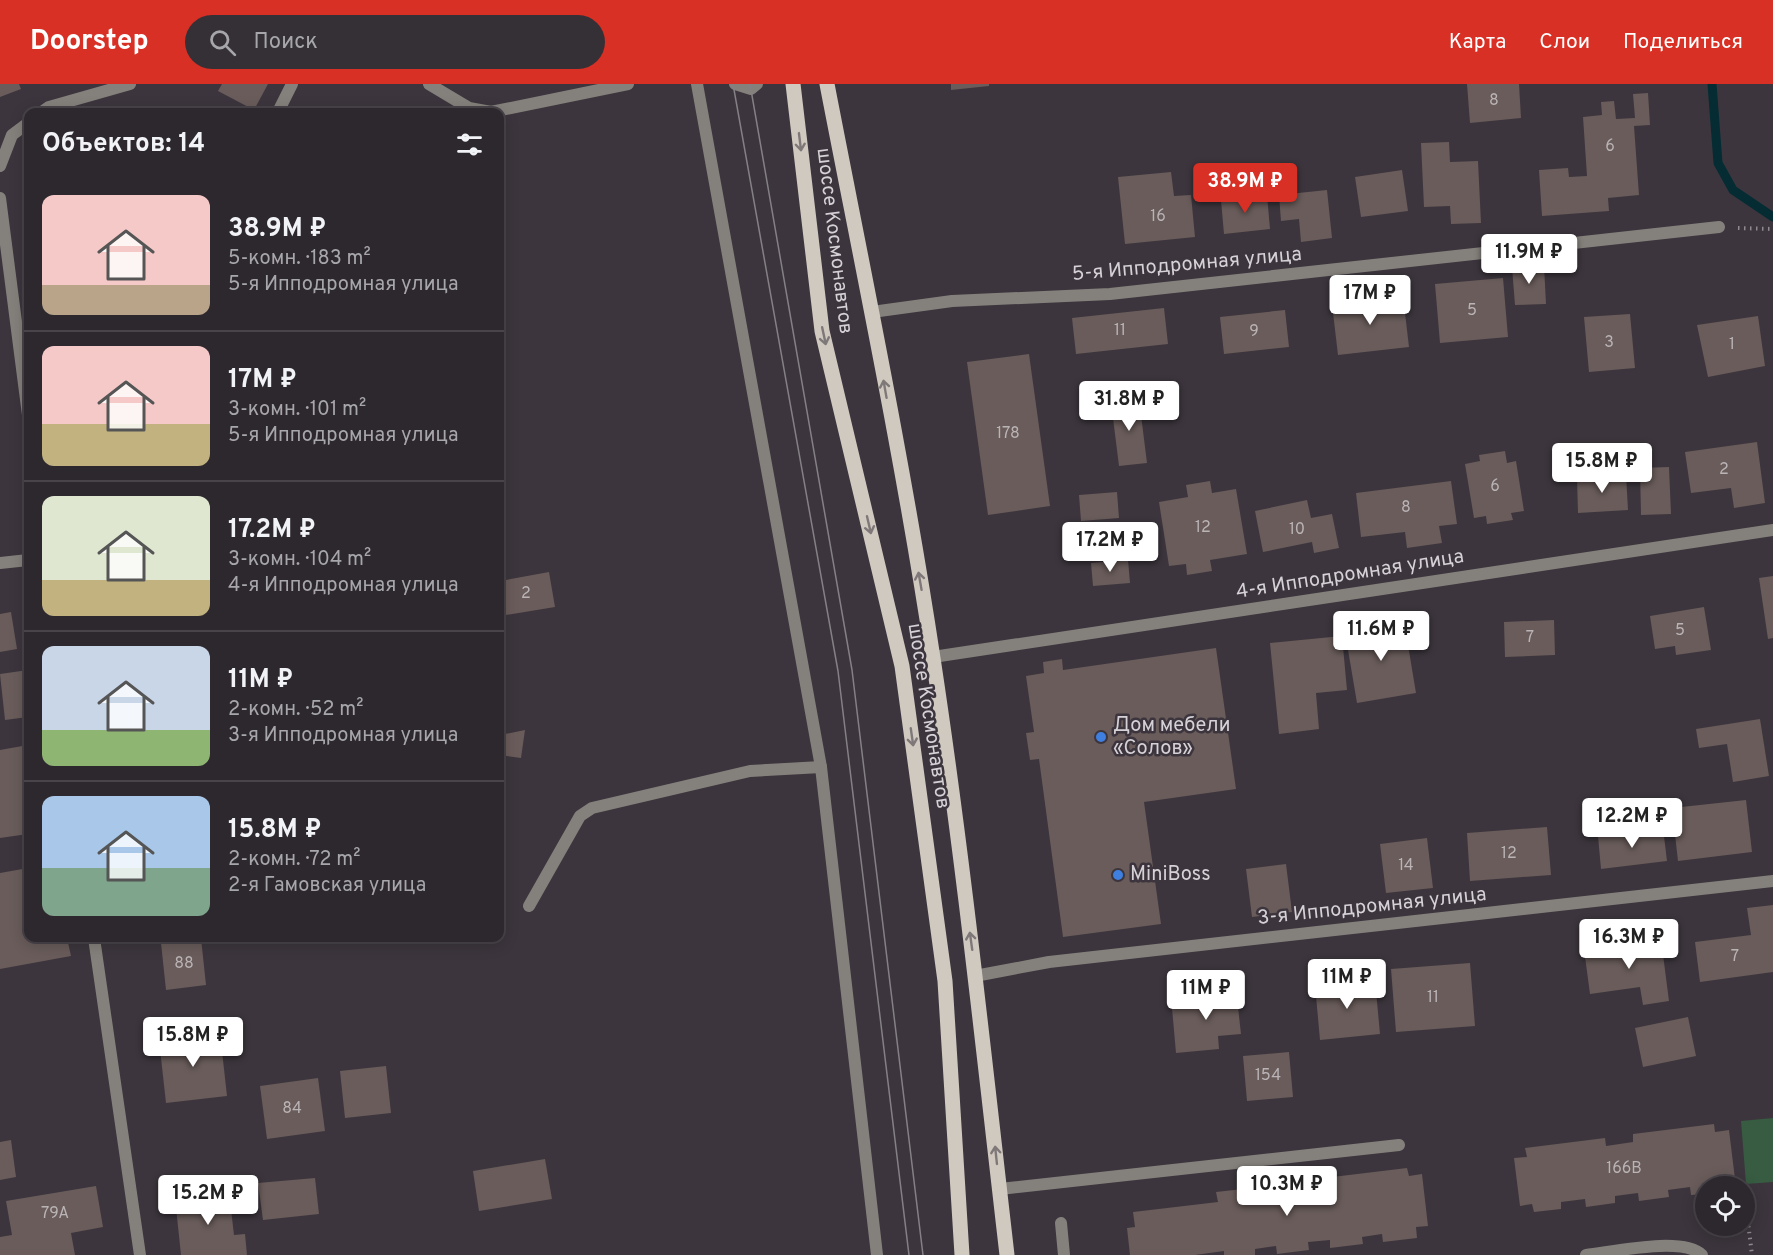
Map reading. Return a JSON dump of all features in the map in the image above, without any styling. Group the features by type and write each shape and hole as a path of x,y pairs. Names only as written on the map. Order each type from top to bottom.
{"main road":[{"name":"шоссе Космонавтов","path":"793,84 822,331 902,666 945,981 962,1255"},
{"name":"шоссе Космонавтов","path":"827,84 872,312 933,657 975,975 1007,1255"}],"street":[{"path":"48,108 130,84"},
{"path":"280,108 292,84"},
{"path":"429,84 469,108"},
{"path":"504,109 628,84"},
{"path":"697,84 821,767 877,1255"},
{"path":"735,84 751,90 757,84"},
{"path":"0,166 12,135 24,126"},
{"path":"0,198 24,384"},
{"name":"5-я Ипподромная улица","path":"872,312 952,301 1110,294 1719,226"},
{"name":"4-я Ипподромная улица","path":"933,657 1773,530"},
{"path":"0,563 24,560"},
{"path":"529,906 580,816 592,808 750,771 821,767"},
{"name":"3-я Ипподромная улица","path":"975,975 1049,962 1773,881"},
{"path":"95,942 140,1255"},
{"path":"1000,1189 1399,1145"},
{"path":"1061,1223 1064,1255"},
{"path":"1586,1255 1677,1245 1694,1248 1702,1255"}],"path":[{"path":"1719,226 1773,229"},
{"path":"1750,1236 1752,1255"}],"green space":[{"path":"1773,1118 1773,1182 1755,1183 1755,1176 1745,1176 1741,1121"}],"building":[{"path":"0,84 19,84 21,89 0,97"},
{"path":"222,84 268,84 255,108 250,108 218,91"},
{"path":"951,84 989,84 989,86 951,90"},
{"path":"1467,84 1519,84 1521,118 1470,123"},
{"path":"1648,93 1650,125 1634,126 1639,195 1608,198 1609,211 1542,216 1539,170 1568,168 1569,177 1587,176 1583,117 1602,115 1601,102 1614,101 1616,119 1635,118 1633,94"},
{"path":"1449,142 1450,162 1478,161 1481,223 1451,224 1450,206 1424,207 1421,143"},
{"path":"1402,170 1408,211 1361,217 1355,177"},
{"path":"1171,172 1174,196 1191,195 1195,237 1125,244 1118,177"},
{"path":"1327,190 1332,238 1301,242 1299,219 1281,221 1279,195"},
{"path":"1267,195 1270,229 1224,234 1221,200"},
{"path":"1544,265 1546,304 1515,305 1512,267"},
{"path":"1503,278 1508,337 1440,343 1435,284"},
{"path":"1403,296 1409,347 1338,355 1332,304"},
{"path":"1164,308 1168,344 1076,354 1072,318"},
{"path":"1285,310 1289,347 1224,354 1220,317"},
{"path":"1630,314 1635,368 1589,372 1584,317"},
{"path":"1758,316 1765,366 1708,377 1697,325"},
{"path":"1029,354 1050,506 988,515 967,362"},
{"path":"1139,399 1147,463 1119,466 1111,402"},
{"path":"1757,442 1765,503 1734,508 1731,488 1691,493 1685,452"},
{"path":"1505,451 1507,463 1516,461 1524,511 1511,513 1513,520 1487,524 1486,516 1474,518 1465,464 1480,461 1479,455"},
{"path":"1669,467 1671,514 1641,515 1640,468"},
{"path":"1626,474 1628,510 1578,513 1577,477"},
{"path":"1210,481 1212,493 1236,489 1247,554 1210,560 1212,571 1187,575 1186,564 1169,566 1159,502 1188,497 1186,485"},
{"path":"1451,481 1457,524 1439,526 1442,543 1407,548 1405,532 1361,537 1356,493"},
{"path":"1117,492 1119,518 1081,521 1079,495"},
{"path":"1307,500 1311,518 1332,514 1339,548 1314,553 1312,542 1263,552 1255,511"},
{"path":"1128,560 1130,583 1093,586 1091,563"},
{"path":"549,572 555,607 504,615 504,580"},
{"path":"1773,576 1773,638 1768,639 1759,578"},
{"path":"1704,607 1711,650 1676,655 1675,646 1655,649 1650,616"},
{"path":"11,612 17,649 0,652 0,614"},
{"path":"1554,620 1555,655 1505,657 1504,622"},
{"path":"1404,621 1416,693 1357,703 1345,632"},
{"path":"1342,636 1347,690 1316,693 1319,729 1279,734 1270,643"},
{"path":"1216,648 1236,789 1144,802 1161,924 1063,937 1039,759 1030,760 1026,733 1034,732 1026,676 1044,673 1043,662 1062,659 1063,670"},
{"path":"24,671 24,718 5,720 0,674"},
{"path":"1760,719 1769,776 1733,782 1727,744 1699,748 1696,729"},
{"path":"525,730 521,758 504,756 504,734"},
{"path":"24,746 24,835 0,838 0,750"},
{"path":"1746,800 1752,852 1678,861 1672,808"},
{"path":"1547,827 1551,875 1470,881 1467,833"},
{"path":"1663,828 1667,861 1601,869 1598,836"},
{"path":"1427,838 1433,888 1386,893 1380,844"},
{"path":"1286,864 1292,912 1252,917 1246,869"},
{"path":"24,869 24,942 68,942 71,956 0,969 0,873"},
{"path":"1773,905 1773,972 1700,982 1695,942 1751,935 1747,908"},
{"path":"1661,939 1669,1001 1643,1005 1640,987 1590,994 1584,949"},
{"path":"201,942 206,985 166,990 161,943"},
{"path":"1470,963 1475,1026 1396,1032 1391,969"},
{"path":"1375,980 1380,1034 1320,1040 1315,985"},
{"path":"1236,989 1241,1034 1218,1036 1219,1049 1176,1053 1172,1008 1195,1005 1194,993"},
{"path":"1688,1017 1696,1056 1643,1067 1635,1028"},
{"path":"220,1033 227,1096 166,1103 159,1040"},
{"path":"1289,1052 1293,1097 1247,1101 1243,1056"},
{"path":"386,1066 391,1113 345,1118 340,1071"},
{"path":"318,1078 325,1131 267,1139 260,1086"},
{"path":"1714,1124 1715,1132 1729,1130 1735,1176 1695,1176 1695,1195 1691,1195 1690,1187 1668,1190 1669,1197 1639,1201 1638,1193 1615,1196 1615,1203 1586,1207 1585,1199 1561,1202 1561,1209 1534,1212 1532,1204 1520,1206 1514,1158 1527,1157 1525,1148 1605,1138 1606,1146 1633,1142 1633,1134"},
{"path":"11,1140 16,1177 0,1180 0,1142"},
{"path":"545,1159 552,1199 479,1211 473,1171"},
{"path":"1407,1168 1409,1176 1422,1174 1428,1226 1416,1227 1417,1238 1383,1242 1382,1234 1362,1237 1363,1244 1330,1248 1330,1240 1308,1242 1309,1250 1277,1254 1276,1246 1255,1249 1255,1255 1224,1255 1224,1251 1195,1255 1130,1255 1127,1228 1135,1227 1133,1212 1218,1202 1216,1192 1298,1183 1299,1190 1325,1187 1324,1178"},
{"path":"315,1178 319,1214 263,1220 258,1183"},
{"path":"96,1186 103,1227 71,1233 75,1255 0,1255 0,1237 12,1235 6,1201"},
{"path":"229,1192 234,1235 245,1234 247,1255 181,1255 175,1198"}],"waterway":[{"path":"1712,84 1718,163 1733,190 1773,217"}],"tram line":[{"path":"733,84 838,671 909,1255"},
{"path":"750,84 852,670 923,1255"}],"place":[{"name":"Дом мебели «Солов»","path":"1101,737"},
{"name":"MiniBoss","path":"1118,875"}]}
